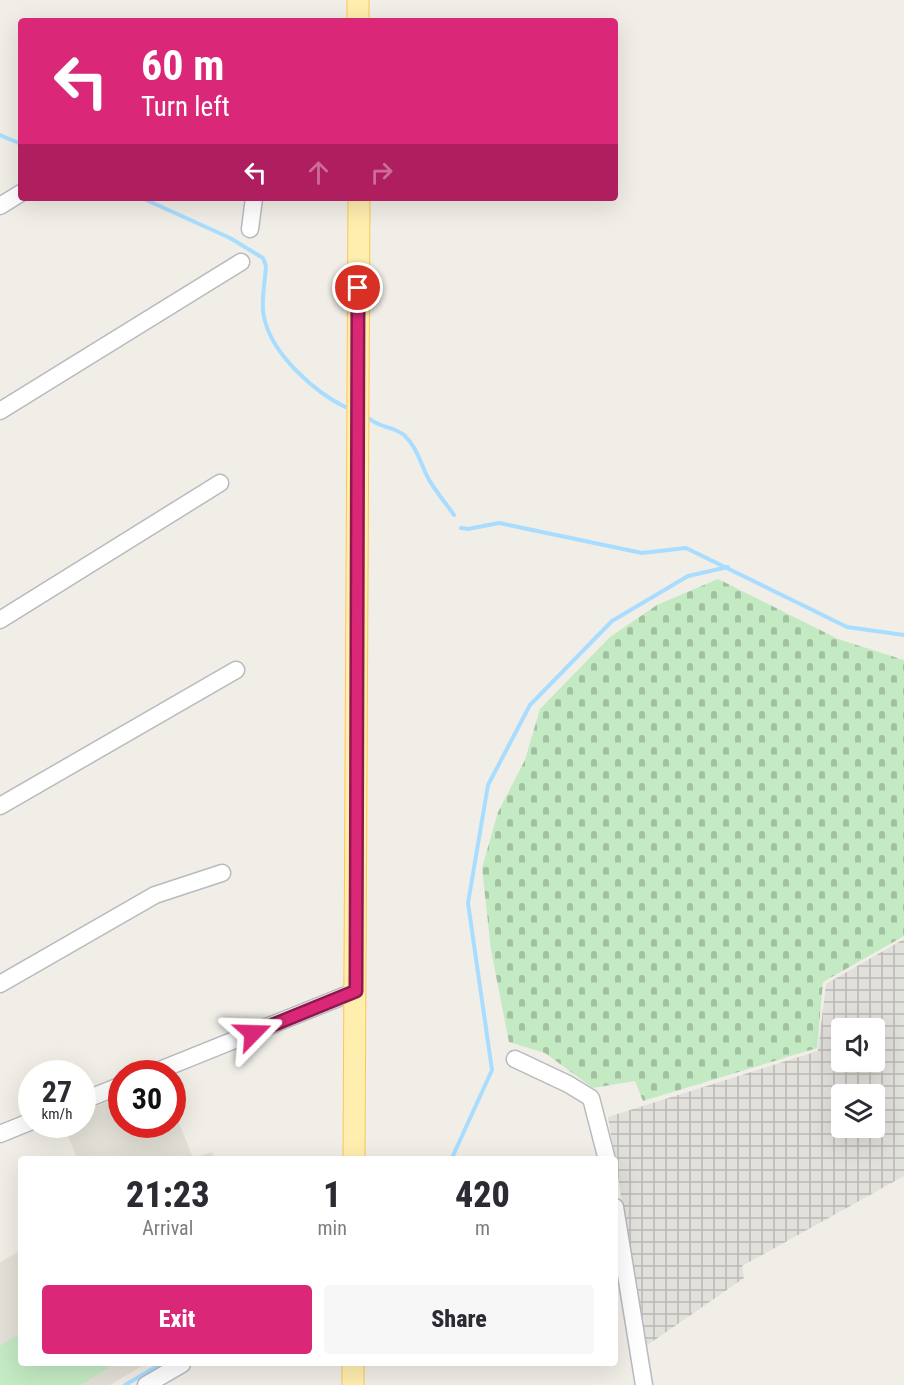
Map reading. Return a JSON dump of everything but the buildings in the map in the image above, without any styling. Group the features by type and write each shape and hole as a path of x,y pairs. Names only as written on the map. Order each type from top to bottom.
{"main road":[{"path":"358,0 358,18"},
{"path":"354,1156 359,201"},
{"path":"353,1366 353,1385"}],"street":[{"path":"0,206 18,195"},
{"path":"250,229 254,201"},
{"path":"0,411 241,262"},
{"path":"0,620 220,483"},
{"path":"0,806 236,670"},
{"path":"0,984 155,895 222,873"},
{"path":"185,1060 356,991"},
{"path":"515,1059 568,1084 591,1098 606,1156"},
{"path":"0,1134 18,1127"},
{"path":"618,1225 644,1385"},
{"path":"146,1385 179,1366"}],"shaded area":[{"path":"904,939 904,1176 742,1266 744,1278 646,1346 618,1177 618,1156 614,1156 608,1117 818,1051 826,984"},
{"path":"108,1102 108,1138 185,1138 192,1156 76,1156 69,1138 96,1138 96,1106"},
{"path":"212,1152 214,1156 199,1156"},
{"path":"18,1252 18,1366 142,1366 110,1385 0,1385 0,1262"}],"green space":[{"path":"718,579 838,639 904,660 904,936 823,982 817,1048 643,1101 635,1081 593,1088 545,1053 509,1042 491,950 482,868 498,812 525,760 540,709 610,637 657,605"},
{"path":"18,1335 18,1366 106,1366 108,1368 81,1385 0,1385 0,1346"}],"waterway":[{"path":"0,135 18,143"},
{"path":"149,201 230,238 263,258 266,266 263,294 265,321 277,347 297,372 321,392 345,407"},
{"path":"370,419 404,435 415,450 430,481 454,515"},
{"path":"461,528 468,529 499,523 642,553 686,548 847,627 904,635"},
{"path":"453,1156 492,1070 468,903 488,785 530,705 612,621 688,576 728,567"},
{"path":"125,1385 158,1366"}],"route":[{"path":"253,1033 356,991 358,288"}]}
